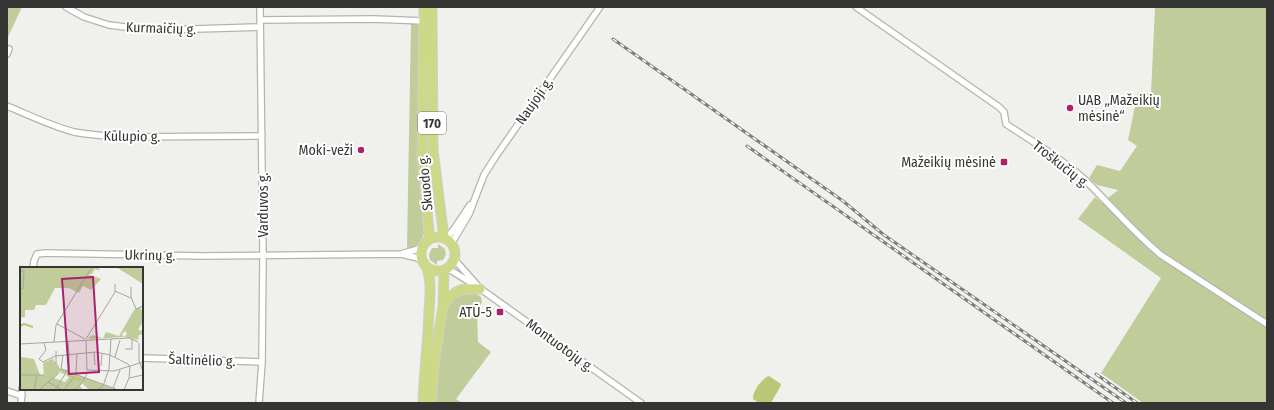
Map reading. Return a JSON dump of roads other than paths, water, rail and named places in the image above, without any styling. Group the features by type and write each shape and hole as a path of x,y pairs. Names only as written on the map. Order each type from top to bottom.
{"main road":[{"name":"Skuodo g.","path":"424,7 422,159 429,239"},
{"name":"Skuodo g.","path":"432,7 432,150 448,241"},
{"path":"422,403 430,306 430,280 424,263 422,248 429,239 435,237 448,241 455,252 454,259 445,269 443,306 435,356 431,403"},
{"path":"424,263 433,270 445,269"},
{"path":"443,306 456,291 466,288 479,288"}],"street":[{"name":"Kurmaičių g.","path":"66,7 84,17 109,25 133,28 170,30 260,26"},
{"name":"Varduvos g.","path":"259,403 262,362 263,256 260,7"},
{"name":"Naujoji g.","path":"448,241 453,241 469,214 484,175 494,159 600,7"},
{"name":"Troškučių g.","path":"856,7 999,107 1004,112 1006,124 1057,157 1084,179 1144,242 1161,255 1267,324"},
{"path":"260,20 374,19 424,21"},
{"name":"Kūlupio g.","path":"7,106 48,123 74,131 100,136 262,136"},
{"name":"Naujoji g.","path":"448,241 454,229 474,199"},
{"path":"401,254 422,248"},
{"name":"Ukrinų g.","path":"33,267 37,254 46,253 263,256 401,254"},
{"path":"401,254 424,263"},
{"name":"Montuotojų g.","path":"454,259 479,288"},
{"name":"Montuotojų g.","path":"445,269 479,288 641,403"},
{"name":"Šaltinėlio g.","path":"143,358 262,362"},
{"path":"21,403 22,390"},
{"path":"7,391 22,396"}],"railway":[{"path":"613,39 843,201 884,235 1126,403"},
{"path":"747,146 1113,403"},
{"path":"1096,374 1137,403"}],"place":[{"name":"UAB „Mažeikių mėsinė“","path":"1070,108"},
{"name":"Moki-veži","path":"361,150"},
{"name":"Mažeikių mėsinė","path":"1004,162"},
{"name":"ATŪ-5","path":"500,312"}]}
